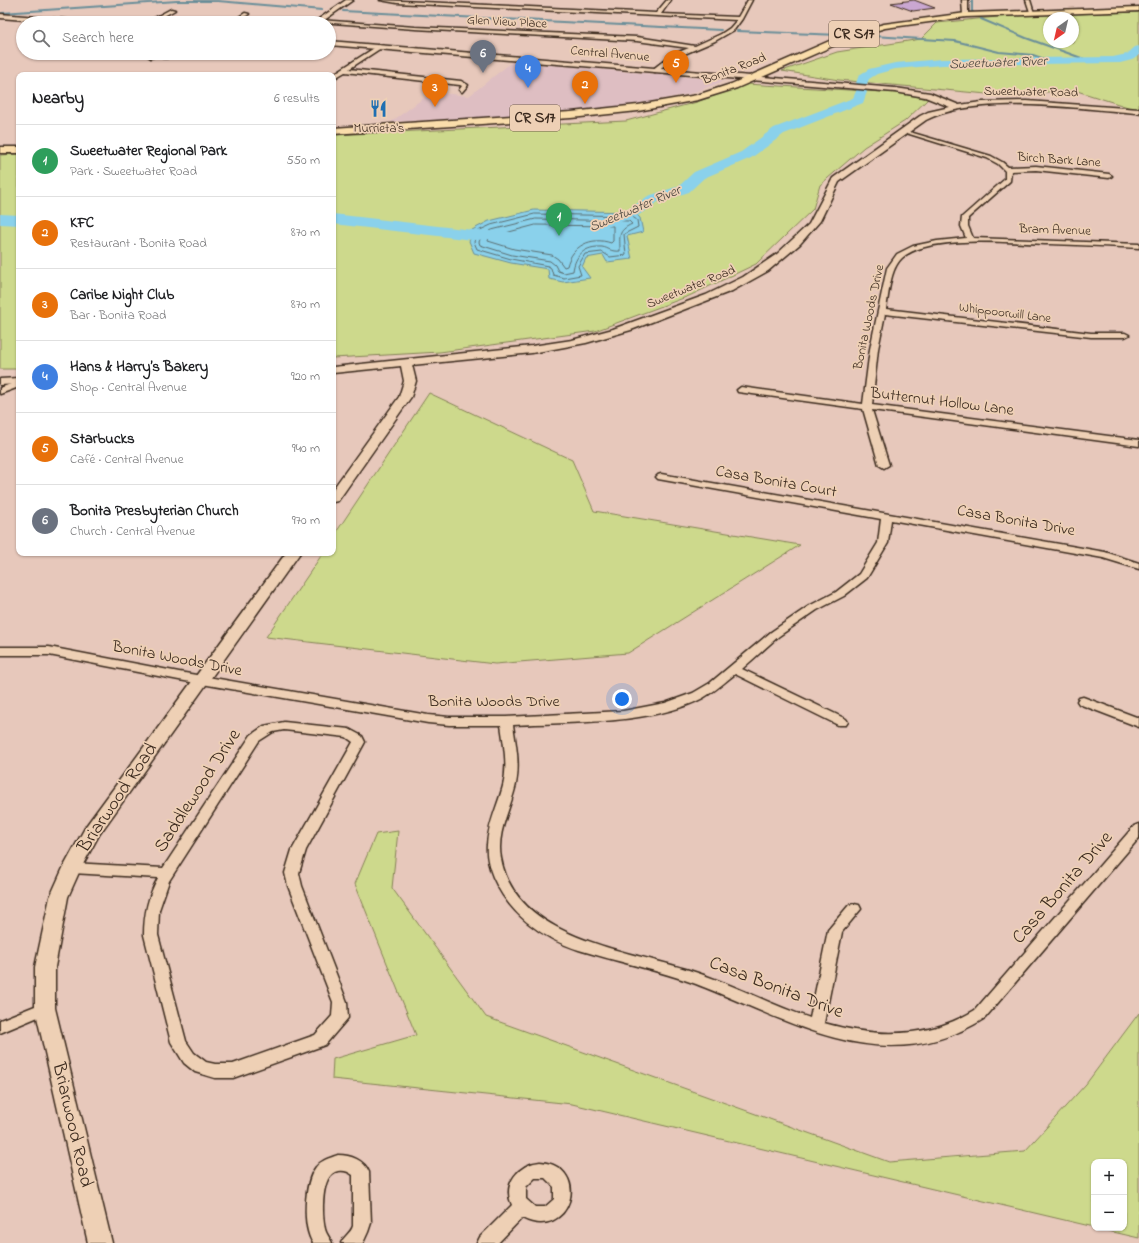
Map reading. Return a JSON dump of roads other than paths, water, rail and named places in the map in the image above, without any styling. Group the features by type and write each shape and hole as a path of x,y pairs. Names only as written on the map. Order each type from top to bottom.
{"main road":[{"name":"Bonita Road","path":"336,131 617,111 698,97 734,86 846,37 873,28 966,15 1139,9"},
{"path":"0,16 16,17"},
{"name":"Central Avenue","path":"336,44 880,88 913,92 941,100 958,107"},
{"path":"941,100 963,102 1017,100 1057,104"},
{"name":"Sweetwater Road","path":"336,370 537,349 586,340 709,298 742,283 759,273 791,247 812,225 822,211 830,190 836,180 930,114 958,107 1002,103 1057,104 1139,111"},
{"path":"0,150 16,150"},
{"path":"336,494 406,397 410,381 406,362"},
{"path":"0,382 16,381"},
{"name":"Briarwood Road","path":"100,1243 45,1008 45,966 59,897 72,868 92,831 291,556"}],"street":[{"path":"326,16 350,0"},
{"path":"382,0 397,2 740,19"},
{"path":"657,15 668,0"},
{"path":"655,70 670,58 725,34 740,19 750,0"},
{"path":"965,0 966,15"},
{"path":"1028,0 1032,12"},
{"path":"161,16 173,10"},
{"name":"Glen View Place","path":"336,23 637,39 694,47"},
{"path":"336,75 379,47"},
{"path":"344,70 461,83 465,85 462,90"},
{"path":"905,131 983,154 1000,162 1006,169 1009,174 1008,180 966,217 963,222 965,231 970,239"},
{"name":"Birch Bark Lane","path":"1006,169 1036,168 1109,176"},
{"name":"Bram Avenue","path":"970,239 1139,246"},
{"name":"Bonita Woods Drive","path":"884,465 867,407 874,349 891,268 899,256 915,248 929,244 970,239"},
{"name":"Whippoorwill Lane","path":"883,311 1091,335 1125,335"},
{"path":"0,391 16,385"},
{"name":"Butternut Hollow Lane","path":"742,390 1139,443"},
{"name":"Casa Bonita Court","path":"661,477 886,516"},
{"name":"Bonita Woods Drive","path":"0,651 17,649 49,651 201,680 428,719 449,721 506,721 623,715 667,707 698,696 735,670 775,634 813,608 840,594 863,576 883,543 886,516"},
{"name":"Casa Bonita Drive","path":"886,516 1105,555 1139,566"},
{"path":"735,670 842,722"},
{"path":"1083,701 1139,723"},
{"name":"Casa Bonita Drive","path":"506,721 512,765 504,806 493,841 494,853 501,879 508,891 528,915 541,926 574,943 695,977 816,1026 853,1036 896,1040 932,1036 950,1031 968,1023 980,1014 1139,829"},
{"name":"Saddlewood Drive","path":"284,726 349,733 358,738 359,742 299,850 292,873 295,886 340,1002 340,1018 320,1040 233,1071 221,1072 208,1070 199,1066 186,1056 179,1042 151,935 150,919 154,901 158,889 167,873 259,734 270,728 284,726"},
{"name":"Saddlewood Drive","path":"72,868 167,873"},
{"path":"816,1026 835,930 854,910"},
{"path":"0,1027 45,1008"},
{"path":"323,1243 317,1234 316,1228 316,1182 324,1170 331,1166 345,1163 357,1167 361,1172 361,1230 357,1237 350,1243"},
{"path":"486,1243 521,1207"}],"water":[{"path":"534,210 634,212 640,218 643,232 627,236 632,259 607,262 603,255 586,258 582,267 590,278 563,282 549,279 548,269 511,263 474,253 469,241 473,235 472,230 489,221"}],"waterway":[{"path":"972,0 972,11 974,13"},
{"path":"2,13 177,1 218,1 322,10"},
{"path":"343,11 721,30"},
{"path":"981,19 1026,38 1087,60"},
{"path":"737,31 840,35"},
{"path":"862,36 868,36"},
{"path":"873,36 955,41 999,52 1033,55 1047,60"},
{"name":"Sweetwater River","path":"862,83 863,78 873,71 895,66 942,62 1113,60 1131,56 1139,49"},
{"name":"Sweetwater River","path":"602,224 634,212 653,199 684,189 699,175 746,155 779,131 859,100 861,92"},
{"name":"Sweetwater River","path":"0,219 16,220"},
{"name":"Sweetwater River","path":"336,219 473,235 506,235"}],"place":[{"name":"Bonita Presbyterian Church","path":"483,73"},
{"name":"Starbucks","path":"676,83"},
{"name":"Hans & Harry’s Bakery","path":"528,88"},
{"name":"KFC","path":"585,104"},
{"name":"Caribe Night Club","path":"435,107"},
{"name":"Murrieta's","path":"379,109"},
{"name":"Sweetwater Regional Park","path":"559,236"}]}
